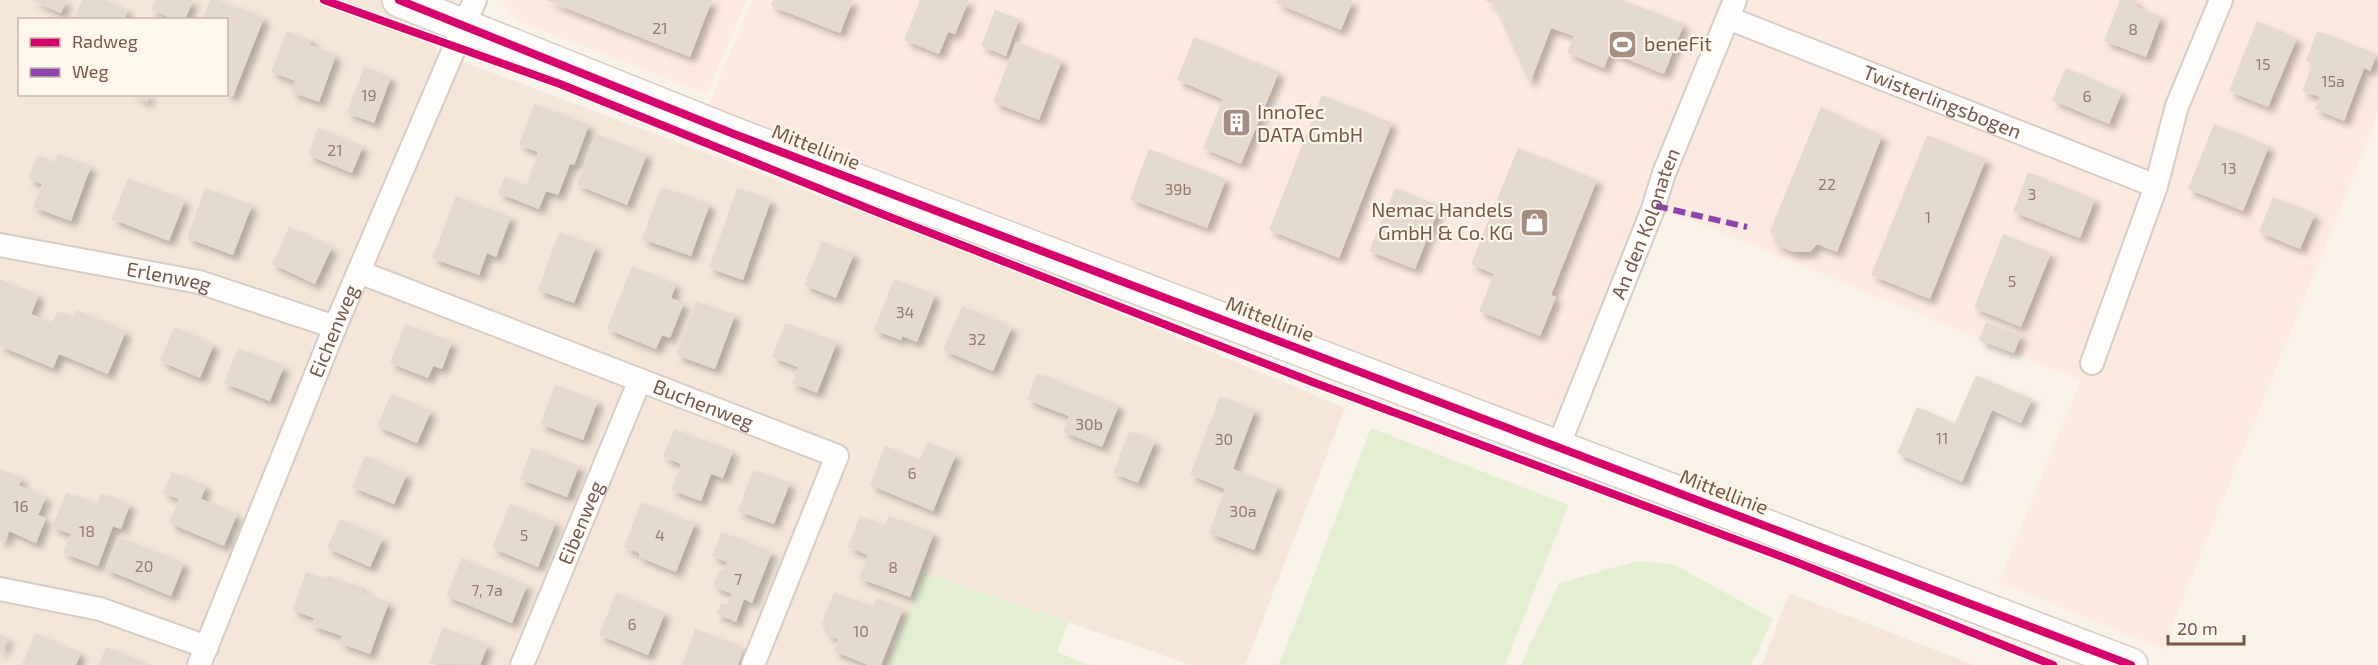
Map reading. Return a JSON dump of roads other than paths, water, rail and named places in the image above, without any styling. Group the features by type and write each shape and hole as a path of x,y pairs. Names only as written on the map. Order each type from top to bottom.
{"street":[{"name":"Mittellinie","path":"399,0 469,13 734,134 2131,665"},
{"path":"2092,363 2156,186 2177,106 2222,0"},
{"name":"Twisterlingsbogen","path":"1731,9 2156,186"},
{"name":"An den Kolonaten","path":"1558,447 1731,9"},
{"name":"Eichenweg","path":"203,656 335,327 469,13"},
{"name":"Erlenweg","path":"0,245 199,282 335,327"},
{"name":"Buchenweg","path":"358,272 837,456 753,665"},
{"name":"Eibenweg","path":"522,665 640,380"},
{"path":"0,589 100,609 203,656"}],"place":[{"name":"beneFit","path":"1623,44"},
{"name":"InnoTec DATA GmbH","path":"1236,123"},
{"name":"Nemac Handels GmbH & Co. KG","path":"1534,222"}]}
